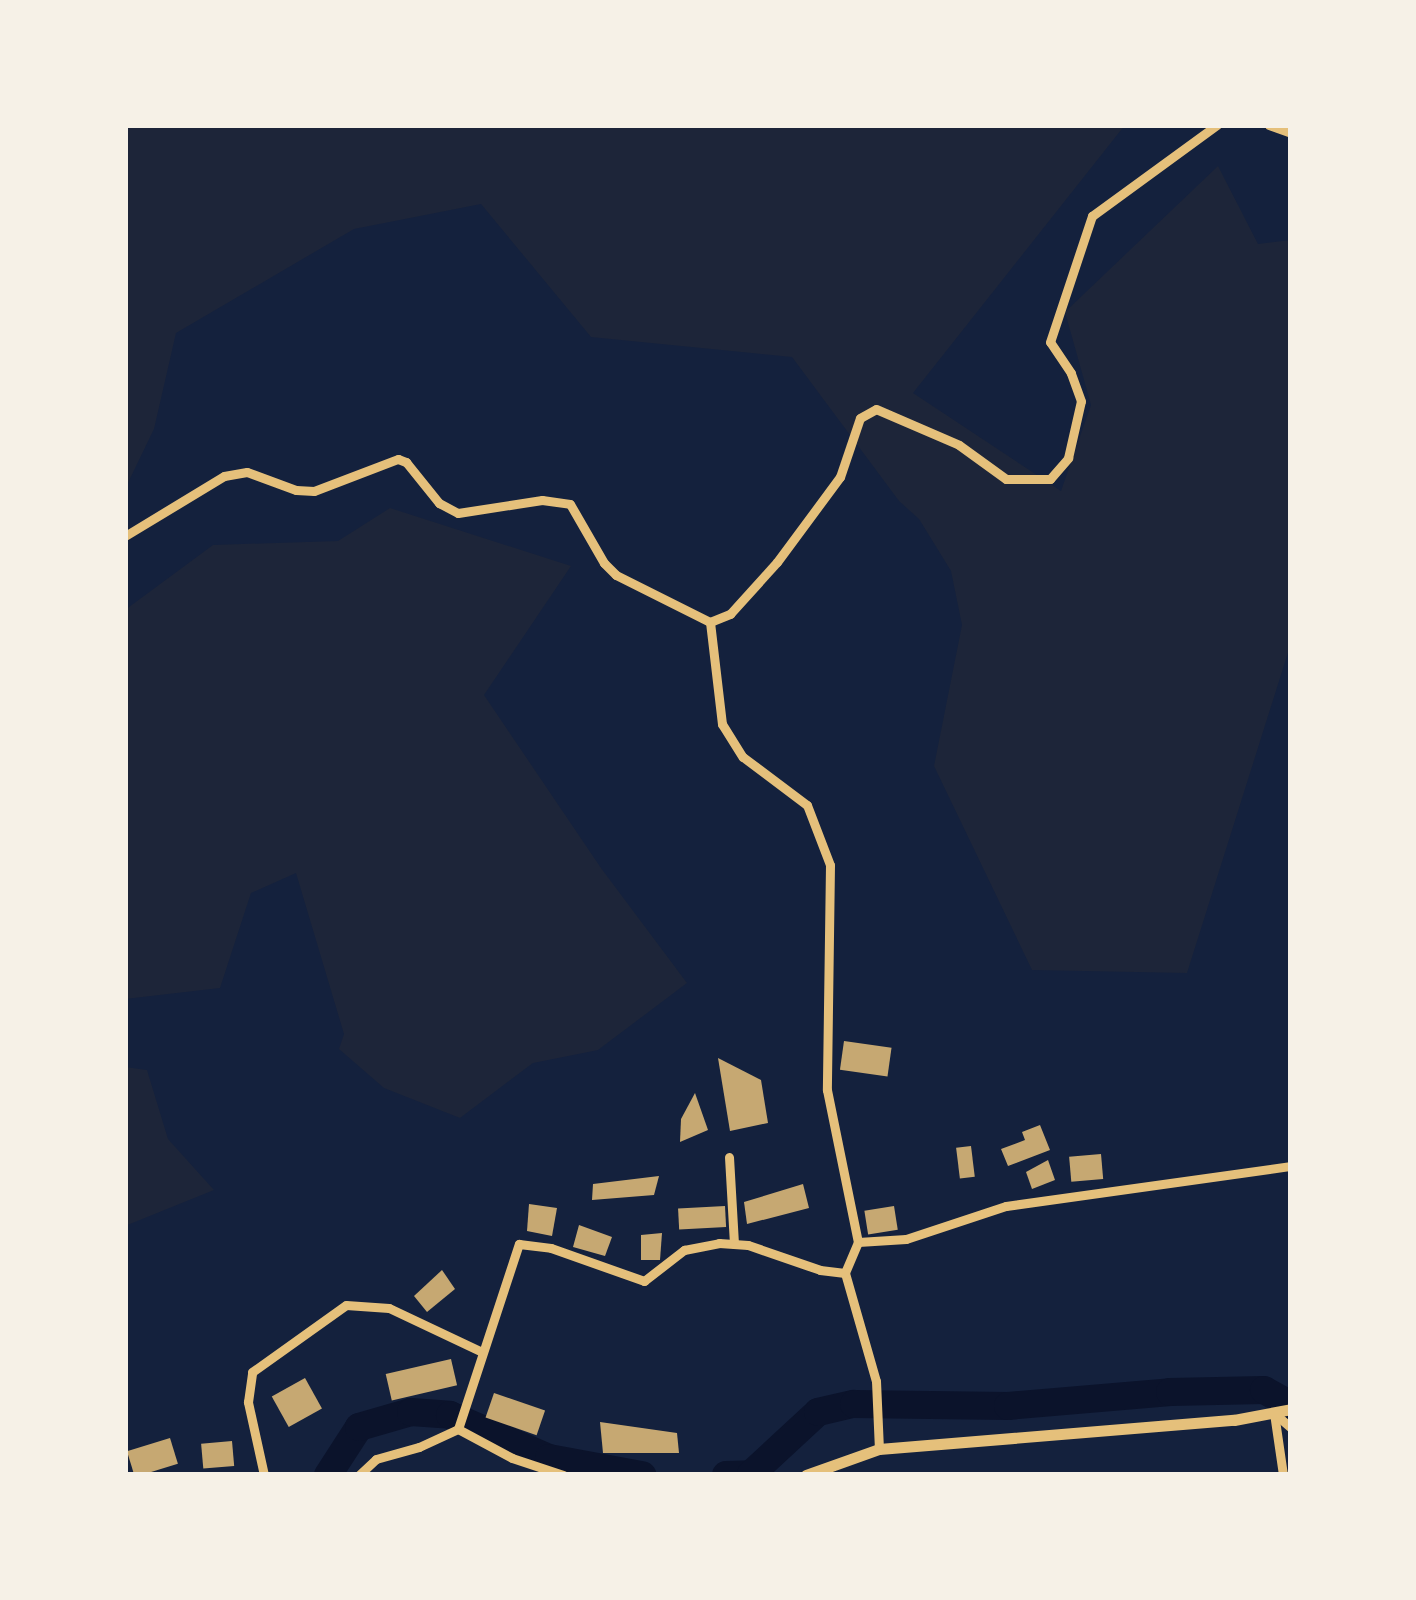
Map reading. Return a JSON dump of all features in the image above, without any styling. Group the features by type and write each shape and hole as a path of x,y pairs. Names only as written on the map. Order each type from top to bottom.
{"street":[{"path":"125,536 224,476 247,472 296,490 314,491 398,459 406,462 438,503 458,513 542,500 570,504 604,563 616,575 710,622 730,614 777,562 840,477 860,418 876,409 959,446 1006,479 1050,478 1068,458 1081,401 1071,373 1050,342 1092,216 1217,125"},
{"path":"1269,125 1291,132"},
{"path":"710,622 722,724 742,757 807,805 830,865 828,1090 858,1242 844,1273 876,1396 880,1449"},
{"path":"729,1156 734,1244"},
{"path":"858,1242 906,1239 1006,1206 1291,1166"},
{"path":"359,1475 376,1459 420,1447 458,1425 519,1244 550,1248 644,1282 684,1250 734,1244 844,1273"},
{"path":"264,1475 248,1402 252,1372 346,1305 389,1308 482,1352"},
{"path":"806,1475 880,1449 1291,1409"},
{"path":"1274,1413 1291,1428"},
{"path":"1274,1413 1283,1475"},
{"path":"458,1425 512,1458 563,1475"}],"shaded area":[{"path":"125,125 1125,125 913,393 1061,491 1091,405 1065,312 1218,166 1258,244 1291,240 1291,643 1187,973 1032,970 934,766 962,625 951,571 919,519 899,501 792,357 591,337 481,204 354,229 176,333 154,429 125,489"},
{"path":"390,508 571,566 484,695 601,868 687,983 598,1050 533,1063 460,1118 384,1088 339,1049 344,1034 296,873 251,893 220,988 125,999 125,610 213,545 338,541"},
{"path":"125,1067 147,1070 168,1139 214,1190 125,1226"}],"building":[{"path":"844,1041 892,1048 887,1076 840,1070"},
{"path":"718,1058 761,1080 768,1123 730,1131"},
{"path":"695,1093 708,1130 680,1142 681,1119"},
{"path":"1040,1125 1050,1150 1008,1166 1001,1149 1025,1140 1022,1132"},
{"path":"971,1146 975,1177 960,1179 956,1148"},
{"path":"1101,1154 1103,1179 1071,1182 1069,1157"},
{"path":"1048,1160 1055,1180 1032,1189 1026,1172"},
{"path":"659,1176 654,1195 592,1200 593,1184"},
{"path":"803,1184 809,1208 747,1224 744,1202"},
{"path":"529,1204 557,1208 552,1236 527,1231"},
{"path":"725,1206 726,1227 679,1229 678,1208"},
{"path":"894,1206 898,1230 868,1234 864,1211"},
{"path":"579,1225 612,1237 605,1256 573,1247"},
{"path":"662,1233 660,1260 641,1260 641,1235"},
{"path":"442,1270 455,1289 427,1312 414,1296"},
{"path":"451,1359 457,1385 392,1400 386,1374"},
{"path":"305,1378 322,1409 289,1427 272,1396"},
{"path":"494,1393 545,1411 537,1435 486,1418"},
{"path":"600,1422 677,1433 679,1453 603,1453"},
{"path":"170,1438 178,1464 134,1475 127,1451"},
{"path":"232,1441 234,1466 203,1469 201,1444"}],"waterway":[{"path":"726,1475 751,1474 818,1412 854,1404 1008,1406 1170,1392 1264,1390 1291,1405"},
{"path":"328,1475 359,1427 411,1412 450,1415 549,1458 642,1475"}]}
